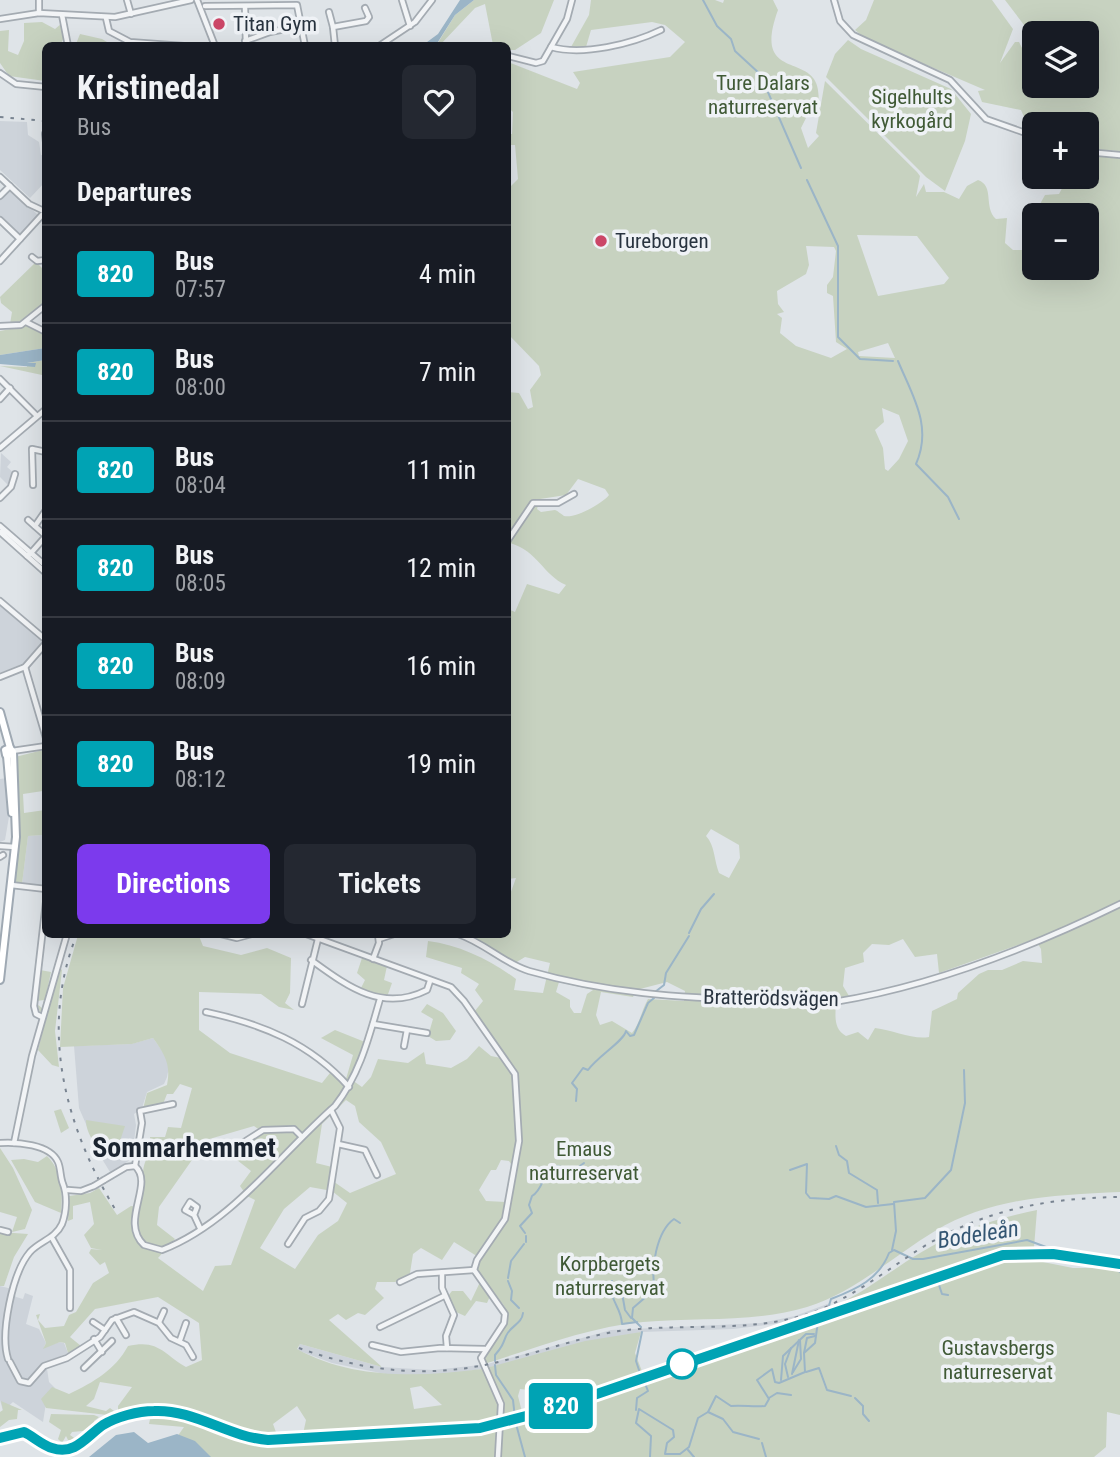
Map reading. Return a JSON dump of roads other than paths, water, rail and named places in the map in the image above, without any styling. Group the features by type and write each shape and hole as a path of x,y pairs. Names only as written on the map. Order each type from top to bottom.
{"main road":[{"path":"0,712 16,803 0,980"},
{"path":"0,724 9,752"},
{"path":"0,945 13,847"}],"street":[{"path":"39,0 39,13"},
{"path":"127,0 131,13"},
{"path":"0,19 39,13 106,18 191,0"},
{"path":"197,0 214,42"},
{"path":"401,0 410,26"},
{"path":"385,42 410,26 432,0"},
{"path":"511,57 538,64 567,19 572,0"},
{"path":"834,0 840,21 853,35 950,80 981,117 1022,132"},
{"path":"205,6 297,5 304,42"},
{"path":"245,7 246,42"},
{"path":"333,27 367,20 365,8"},
{"path":"329,12 335,42"},
{"path":"62,15 67,42"},
{"path":"106,18 109,30 125,41 137,42"},
{"path":"248,42 270,32 302,26"},
{"path":"551,47 566,51 600,46 640,39 661,30"},
{"path":"0,73 16,84 42,87"},
{"path":"1099,153 1120,155"},
{"path":"0,177 29,204 42,211"},
{"path":"0,196 10,186"},
{"path":"0,261 42,214"},
{"path":"0,220 20,239"},
{"path":"32,257 37,261 42,260"},
{"path":"0,327 12,327 26,322 42,308"},
{"path":"26,322 42,330"},
{"path":"0,379 36,415"},
{"path":"0,399 10,388"},
{"path":"0,449 42,411"},
{"path":"33,485 32,449 42,451"},
{"path":"0,498 10,487 15,474"},
{"path":"511,536 533,503 558,503 574,494"},
{"path":"34,526 42,515"},
{"path":"28,520 42,533"},
{"path":"0,526 42,569"},
{"path":"0,532 42,563"},
{"path":"29,555 42,540"},
{"path":"0,601 42,638"},
{"path":"0,677 25,667 42,647"},
{"path":"25,667 42,724"},
{"path":"9,752 42,747"},
{"path":"0,846 13,847"},
{"path":"10,885 42,889"},
{"name":"Bratterödsvägen","path":"468,938 492,948 516,966 603,989 652,996 825,1003 917,984 1050,937 1120,904"},
{"path":"42,937 34,1006 36,1014 42,1017"},
{"path":"14,1143 42,1017 66,938"},
{"path":"373,959 379,938"},
{"path":"302,1004 318,939 444,984 457,992 515,1074 519,1141 505,1219 477,1260 474,1270"},
{"path":"311,960 351,989 380,999 419,994 427,990 430,981"},
{"path":"173,1104 141,1111 142,1124 135,1166 141,1181 134,1225 142,1243 153,1250 162,1250 200,1228 241,1198 301,1136 331,1110 349,1087 362,1060 380,999"},
{"path":"206,1012 256,1024 295,1042 325,1062 349,1087"},
{"path":"373,1024 427,1033"},
{"path":"404,1046 407,1030"},
{"path":"288,1244 305,1218 327,1202 338,1144 338,1119 331,1110"},
{"path":"230,1151 263,1130 293,1129 301,1136"},
{"path":"0,1143 39,1148 53,1155 68,1190 63,1221 52,1238 35,1247 23,1262 4,1326 9,1361 20,1381 27,1384 44,1366 67,1358 94,1339 116,1318 135,1312 159,1322 171,1338 180,1340 193,1357"},
{"path":"338,1144 362,1148 377,1175"},
{"path":"68,1190 81,1191 126,1167 135,1166"},
{"path":"194,1215 200,1228"},
{"path":"0,1230 8,1232"},
{"path":"52,1238 70,1270 70,1308"},
{"path":"0,1438 24,1432 50,1448 63,1450 82,1443 111,1421 159,1410 189,1416 251,1439 268,1440 501,1424 990,1258 1031,1252 1120,1264"},
{"path":"400,1282 417,1274 474,1270"},
{"path":"474,1270 505,1314 500,1331 481,1355 482,1366 501,1400 498,1457"},
{"path":"442,1273 440,1280 444,1296 454,1315 446,1336 447,1348"},
{"path":"380,1327 444,1296"},
{"path":"159,1322 164,1311"},
{"path":"116,1318 126,1335"},
{"path":"93,1322 105,1330"},
{"path":"180,1340 186,1323"},
{"path":"94,1339 102,1352"},
{"path":"84,1368 112,1340"},
{"path":"372,1345 401,1352 447,1348 485,1349"}],"water":[{"path":"460,0 474,0 455,15 438,42 427,42 438,34"},
{"path":"42,348 42,360 27,363 36,363 35,367 0,364 0,355"},
{"path":"134,1432 148,1443 177,1434 195,1441 211,1457 89,1457 116,1435"}],"waterway":[{"path":"703,0 717,26 731,39 735,51 760,74 801,168"},
{"path":"807,180 838,246 838,337 860,359 893,361"},
{"path":"898,361 919,411 922,437 916,464 948,497 959,519"},
{"path":"689,933 701,909 714,894"},
{"path":"655,992 664,985 666,973 689,936"},
{"path":"576,1101 577,1089 572,1083 583,1068 588,1070 626,1031 630,1036 634,1035 648,1003 654,998"},
{"path":"892,1250 896,1231 894,1202 925,1198 951,1170 965,1103 964,1070"},
{"path":"836,1146 839,1155 847,1161 849,1173 877,1190 878,1203"},
{"path":"525,1233 520,1226 532,1213 529,1205 532,1196 548,1172 555,1166 576,1169 584,1163"},
{"path":"790,1170 807,1164 806,1193 810,1198 829,1199 836,1196 866,1207 893,1204"},
{"path":"641,1327 632,1318 633,1308 655,1289 654,1261 663,1232 674,1219 680,1223"},
{"path":"526,1236 526,1242"},
{"name":"Bodeleån","path":"820,1316 827,1312 831,1299 858,1287 873,1276 894,1250 913,1259 923,1259 1027,1240 1057,1251 1120,1260"},
{"path":"508,1278 511,1261 524,1244"},
{"path":"1096,1262 1120,1272"},
{"path":"937,1279 942,1294 948,1295"},
{"path":"508,1281 512,1291 511,1300 519,1308"},
{"path":"612,1281 612,1294 622,1324 637,1322"},
{"path":"621,1287 625,1310 631,1318"},
{"path":"495,1361 495,1355 523,1313"},
{"name":"Bodeleån","path":"650,1457 651,1436 636,1423 639,1409 673,1430 674,1437 667,1443 665,1454 680,1454 689,1447 698,1418 708,1412 716,1396 731,1406 765,1406 769,1399 757,1380 772,1369 775,1382 779,1383 805,1372 804,1353 815,1343 818,1321"},
{"path":"641,1376 636,1361 642,1332"},
{"path":"781,1380 783,1356 806,1334 814,1334"},
{"path":"804,1353 807,1338 815,1336"},
{"path":"792,1374 799,1340"},
{"name":"Bodeleån","path":"793,1372 801,1359 800,1340"},
{"path":"788,1377 785,1364 791,1348"},
{"path":"495,1365 496,1375 513,1400 515,1418"},
{"path":"806,1372 819,1368 827,1390 851,1396"},
{"path":"636,1410 637,1398 648,1391 644,1381"},
{"path":"769,1398 777,1393 791,1395"},
{"path":"855,1398 863,1406 863,1414 869,1421"},
{"path":"708,1412 723,1419 733,1432 759,1439"},
{"path":"516,1424 525,1457"},
{"path":"762,1443 766,1457"},
{"path":"688,1450 694,1457"}],"railway":[{"path":"0,117 42,121"},
{"path":"76,938 65,970 60,1007 59,1043 63,1078 84,1148 118,1214"},
{"path":"299,1348 376,1368 453,1370 480,1366 619,1331 770,1323 795,1318 832,1304 918,1250 966,1225 1040,1204 1120,1197"}],"place":[{"name":"Titan Gym","path":"219,24"},
{"name":"Tureborgen","path":"601,241"}],"district":[{"name":"Sommarhemmet","path":"184,1147"}],"park label":[{"name":"Ture Dalars naturreservat","path":"763,95"},
{"name":"Sigelhults kyrkogård","path":"912,109"},
{"name":"Emaus naturreservat","path":"584,1161"},
{"name":"Korpbergets naturreservat","path":"610,1276"},
{"name":"Gustavsbergs naturreservat","path":"998,1360"}]}
